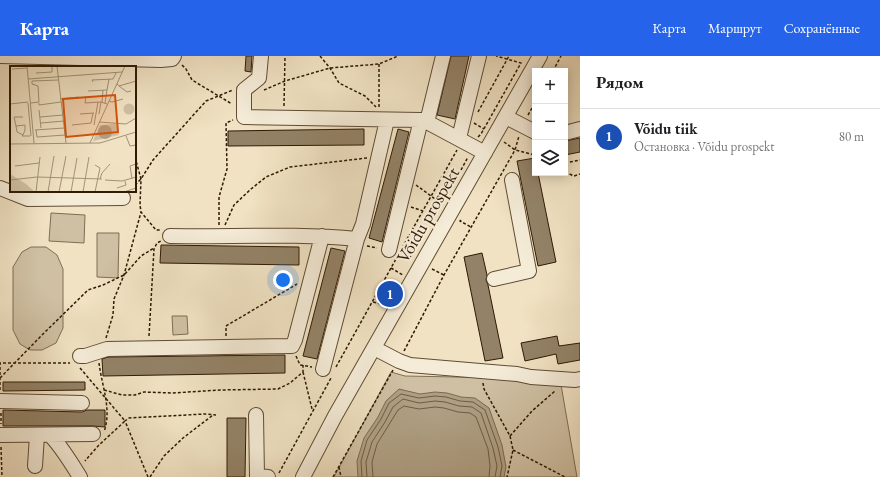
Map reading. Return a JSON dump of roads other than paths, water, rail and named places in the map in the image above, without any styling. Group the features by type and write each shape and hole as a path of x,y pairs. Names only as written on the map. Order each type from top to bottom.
{"street":[{"path":"0,56 173,58"},
{"path":"261,56 259,78 244,104 284,118 424,121 460,139 484,154"},
{"path":"390,250 407,179 443,56"},
{"path":"460,139 479,56"},
{"name":"Võidu prospekt","path":"303,477 335,416 540,56"},
{"path":"506,117 532,131"},
{"path":"328,370 357,239 363,224 387,120"},
{"path":"568,132 580,129"},
{"path":"494,279 529,271 512,180"},
{"path":"0,188 10,192"},
{"path":"10,192 28,199 122,198"},
{"path":"170,236 322,236 357,239"},
{"path":"77,359 107,348 292,346 295,340 322,236"},
{"path":"374,348 410,365 574,379"},
{"path":"0,401 82,403"},
{"path":"256,416 257,476 268,476"},
{"path":"1,435 93,434"},
{"path":"35,466 44,435"},
{"path":"44,435 57,442 77,472"}],"water":[{"path":"399,389 420,394 435,392 475,398 489,408 502,445 506,467 504,477 358,477 357,461 364,438 378,417 386,401"}],"place":[{"name":"Võidu tiik","path":"390,294"}]}
